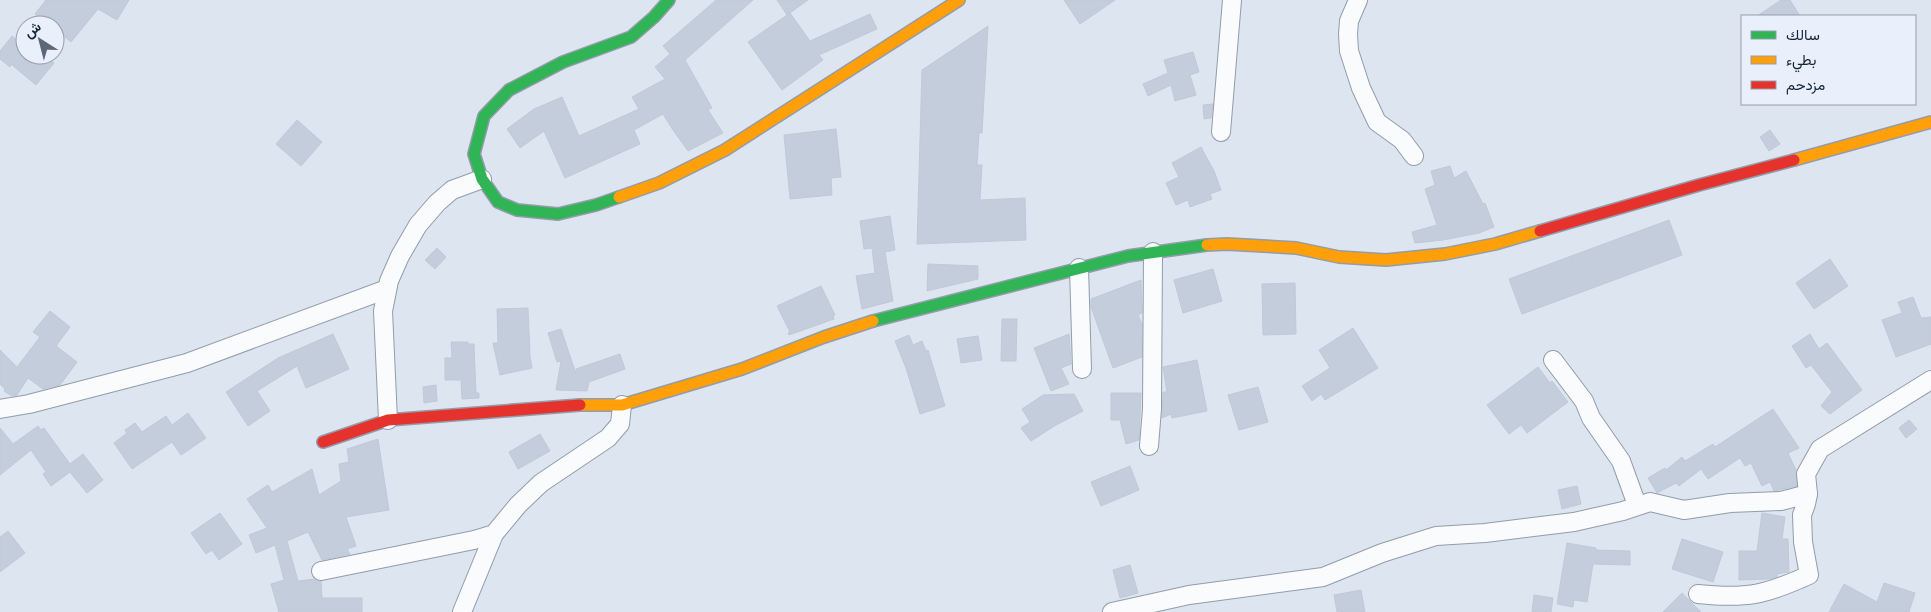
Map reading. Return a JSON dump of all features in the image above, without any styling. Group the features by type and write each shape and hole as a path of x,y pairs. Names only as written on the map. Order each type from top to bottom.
{"street":[{"path":"669,0 654,17 631,37 563,62 509,90 484,116 474,154 482,179 498,202 517,210 558,214 596,205 659,183 724,150 959,0"},
{"path":"1222,132 1232,0"},
{"path":"1358,0 1349,21 1348,34 1349,51 1361,88 1376,122 1402,140 1414,156"},
{"path":"322,442 388,420 564,404 622,405 742,369 824,337 872,321 1128,256 1197,245 1227,244 1281,246 1339,257 1386,260 1445,254 1495,244 1698,185 1857,144 1931,122"},
{"path":"388,420 383,311 388,289 400,256 418,225 436,203 452,190 482,179"},
{"path":"1149,446 1152,409 1153,252"},
{"path":"1079,268 1082,368"},
{"path":"0,409 29,404 187,363 388,289"},
{"path":"1554,360 1584,401 1591,418 1621,461 1637,506"},
{"path":"1698,594 1744,597 1789,584 1809,575 1803,542 1802,515 1808,494 1806,474 1820,449 1931,380"},
{"path":"462,612 494,534 518,505 541,483 608,438 620,424 622,405"},
{"path":"1112,612 1189,595 1324,577 1382,553 1436,536 1485,533 1574,522 1623,511 1650,502 1684,510 1730,503 1781,501 1808,494"},
{"path":"321,571 474,540 494,534"}],"building":[{"path":"46,0 129,0 117,20 98,9 71,42 65,37 65,15 35,14"},
{"path":"716,0 753,0 685,60 712,108 708,110 723,133 688,151 663,114 634,130 640,144 565,178 544,131 520,148 507,129 534,109 562,97 579,136 639,109 632,97 665,79 655,67 670,54 663,46"},
{"path":"777,0 808,0 787,15"},
{"path":"1064,0 1115,0 1080,24"},
{"path":"1781,0 1790,0 1799,15 1758,15"},
{"path":"790,13 810,41 870,14 877,29 819,55 823,60 782,90 748,42"},
{"path":"988,26 982,133 979,133 977,165 982,165 980,200 1025,198 1026,240 917,244 922,70"},
{"path":"12,36 15,39 15,65 52,65 36,85 11,64 10,67 0,59 0,51"},
{"path":"1193,52 1199,72 1190,75 1196,95 1175,101 1171,85 1148,96 1143,84 1168,73 1164,60"},
{"path":"1213,104 1211,118 1204,119 1203,105"},
{"path":"297,120 322,142 301,166 276,144"},
{"path":"836,129 841,177 831,178 832,195 790,199 784,135"},
{"path":"1770,130 1780,144 1769,151 1760,137"},
{"path":"1201,147 1214,171 1221,190 1210,194 1212,199 1190,207 1188,200 1176,205 1166,183 1179,177 1172,163"},
{"path":"1450,166 1454,178 1466,171 1483,204 1485,203 1494,227 1479,233 1415,243 1412,232 1437,225 1425,189 1435,185 1431,171"},
{"path":"890,216 895,250 885,252 893,301 862,309 856,276 875,273 872,248 864,249 860,221"},
{"path":"1669,220 1682,255 1522,314 1509,279"},
{"path":"437,248 446,257 435,269 425,260"},
{"path":"1830,259 1848,286 1814,309 1796,283"},
{"path":"928,264 978,266 978,279 927,291"},
{"path":"1213,269 1222,301 1183,313 1174,280"},
{"path":"1141,280 1142,313 1138,315 1142,324 1142,357 1113,368 1091,307 1091,299"},
{"path":"1295,283 1296,334 1263,335 1262,284"},
{"path":"821,286 835,315 833,316 834,319 789,335 788,333 790,332 777,306"},
{"path":"1913,297 1921,318 1931,317 1931,344 1896,357 1882,320 1902,313 1898,302"},
{"path":"528,308 532,368 500,375 493,343 498,343 497,309"},
{"path":"50,311 70,327 56,346 77,362 60,385 43,389 28,378 17,395 12,396 4,391 5,389 0,384 0,350 17,367 40,337 33,332"},
{"path":"1002,319 1017,319 1016,361 1001,361"},
{"path":"1353,328 1378,368 1325,400 1321,394 1312,401 1302,386 1330,368 1319,350"},
{"path":"561,329 576,374 576,369 620,354 625,369 589,382 587,391 556,390 561,361 557,362 548,333"},
{"path":"333,334 349,369 306,388 297,366 257,391 270,411 248,426 226,392 278,358"},
{"path":"1069,334 1071,364 1061,368 1069,384 1051,391 1034,348"},
{"path":"1810,334 1819,349 1827,343 1862,390 1830,414 1821,406 1832,392 1811,365 1806,368 1792,346"},
{"path":"909,335 913,345 922,341 926,351 928,350 945,406 920,414 906,368 895,341"},
{"path":"978,336 982,360 961,363 957,339"},
{"path":"451,342 474,344 476,393 479,393 479,398 462,399 461,380 445,380 445,358 452,358"},
{"path":"1197,360 1207,411 1172,418 1171,414 1162,418 1163,392 1167,392 1163,367"},
{"path":"1538,367 1550,383 1552,381 1568,402 1527,433 1521,425 1509,434 1487,405"},
{"path":"436,385 437,401 424,403 423,387"},
{"path":"1258,387 1268,422 1239,430 1228,395"},
{"path":"1111,393 1141,393 1139,440 1126,444 1120,420 1111,420"},
{"path":"1074,394 1083,411 1031,441 1021,428 1030,422 1022,409 1043,395"},
{"path":"1773,409 1799,448 1788,453 1796,470 1797,486 1774,491 1770,482 1762,486 1751,463 1745,466 1740,458 1708,479 1701,469 1679,486 1676,483 1657,493 1648,478 1665,468 1666,470 1682,457 1685,461 1713,444 1715,447"},
{"path":"188,413 206,438 181,455 172,442 132,469 114,443 127,433 125,430 135,423 142,432 166,416 172,425"},
{"path":"1909,420 1917,429 1906,438 1899,428"},
{"path":"38,426 41,430 44,428 70,464 83,454 103,480 87,493 70,472 51,486 43,474 46,472 31,450 0,475 0,428 13,444"},
{"path":"540,434 550,451 518,469 509,452"},
{"path":"378,439 389,510 346,517 356,546 347,549 350,554 322,560 308,532 287,541 298,581 315,579 321,581 322,598 362,598 362,612 279,612 271,584 284,580 275,545 256,553 249,535 267,528 247,499 268,485 272,492 312,469 319,495 341,481 339,464 349,462 347,449"},
{"path":"1130,466 1139,490 1101,506 1091,482"},
{"path":"1577,486 1581,504 1562,509 1558,490"},
{"path":"220,513 242,544 219,560 212,550 206,554 191,533"},
{"path":"1762,513 1785,517 1782,539 1788,539 1789,572 1777,574 1777,577 1769,579 1739,580 1739,551 1757,551"},
{"path":"8,531 25,553 0,572 0,537"},
{"path":"1682,539 1723,552 1713,582 1672,569"},
{"path":"1567,543 1596,548 1596,550 1630,551 1630,565 1593,564 1587,602 1574,600 1573,607 1557,604"},
{"path":"1130,565 1138,593 1120,598 1113,570"},
{"path":"1884,583 1915,593 1909,612 1829,612 1844,584 1877,602"},
{"path":"1361,590 1365,612 1337,612 1334,595"},
{"path":"1682,593 1701,612 1663,612"},
{"path":"1534,595 1553,598 1551,612 1532,612"}],"traffic: fast":[{"path":"619,197 596,205 558,214 517,210 498,202 482,179 474,154 484,116 509,90 563,62 631,37 654,17 669,0"},
{"path":"873,321 1128,256 1207,245"}],"traffic: slow":[{"path":"619,197 659,183 725,150 959,0"},
{"path":"1794,160 1931,122"},
{"path":"1207,245 1227,244 1296,248 1339,257 1386,260 1445,254 1495,244 1540,231"},
{"path":"580,405 622,405 742,369 824,337 873,321"}],"traffic: jam":[{"path":"1540,231 1794,160"},
{"path":"323,442 388,420 580,405"}]}
